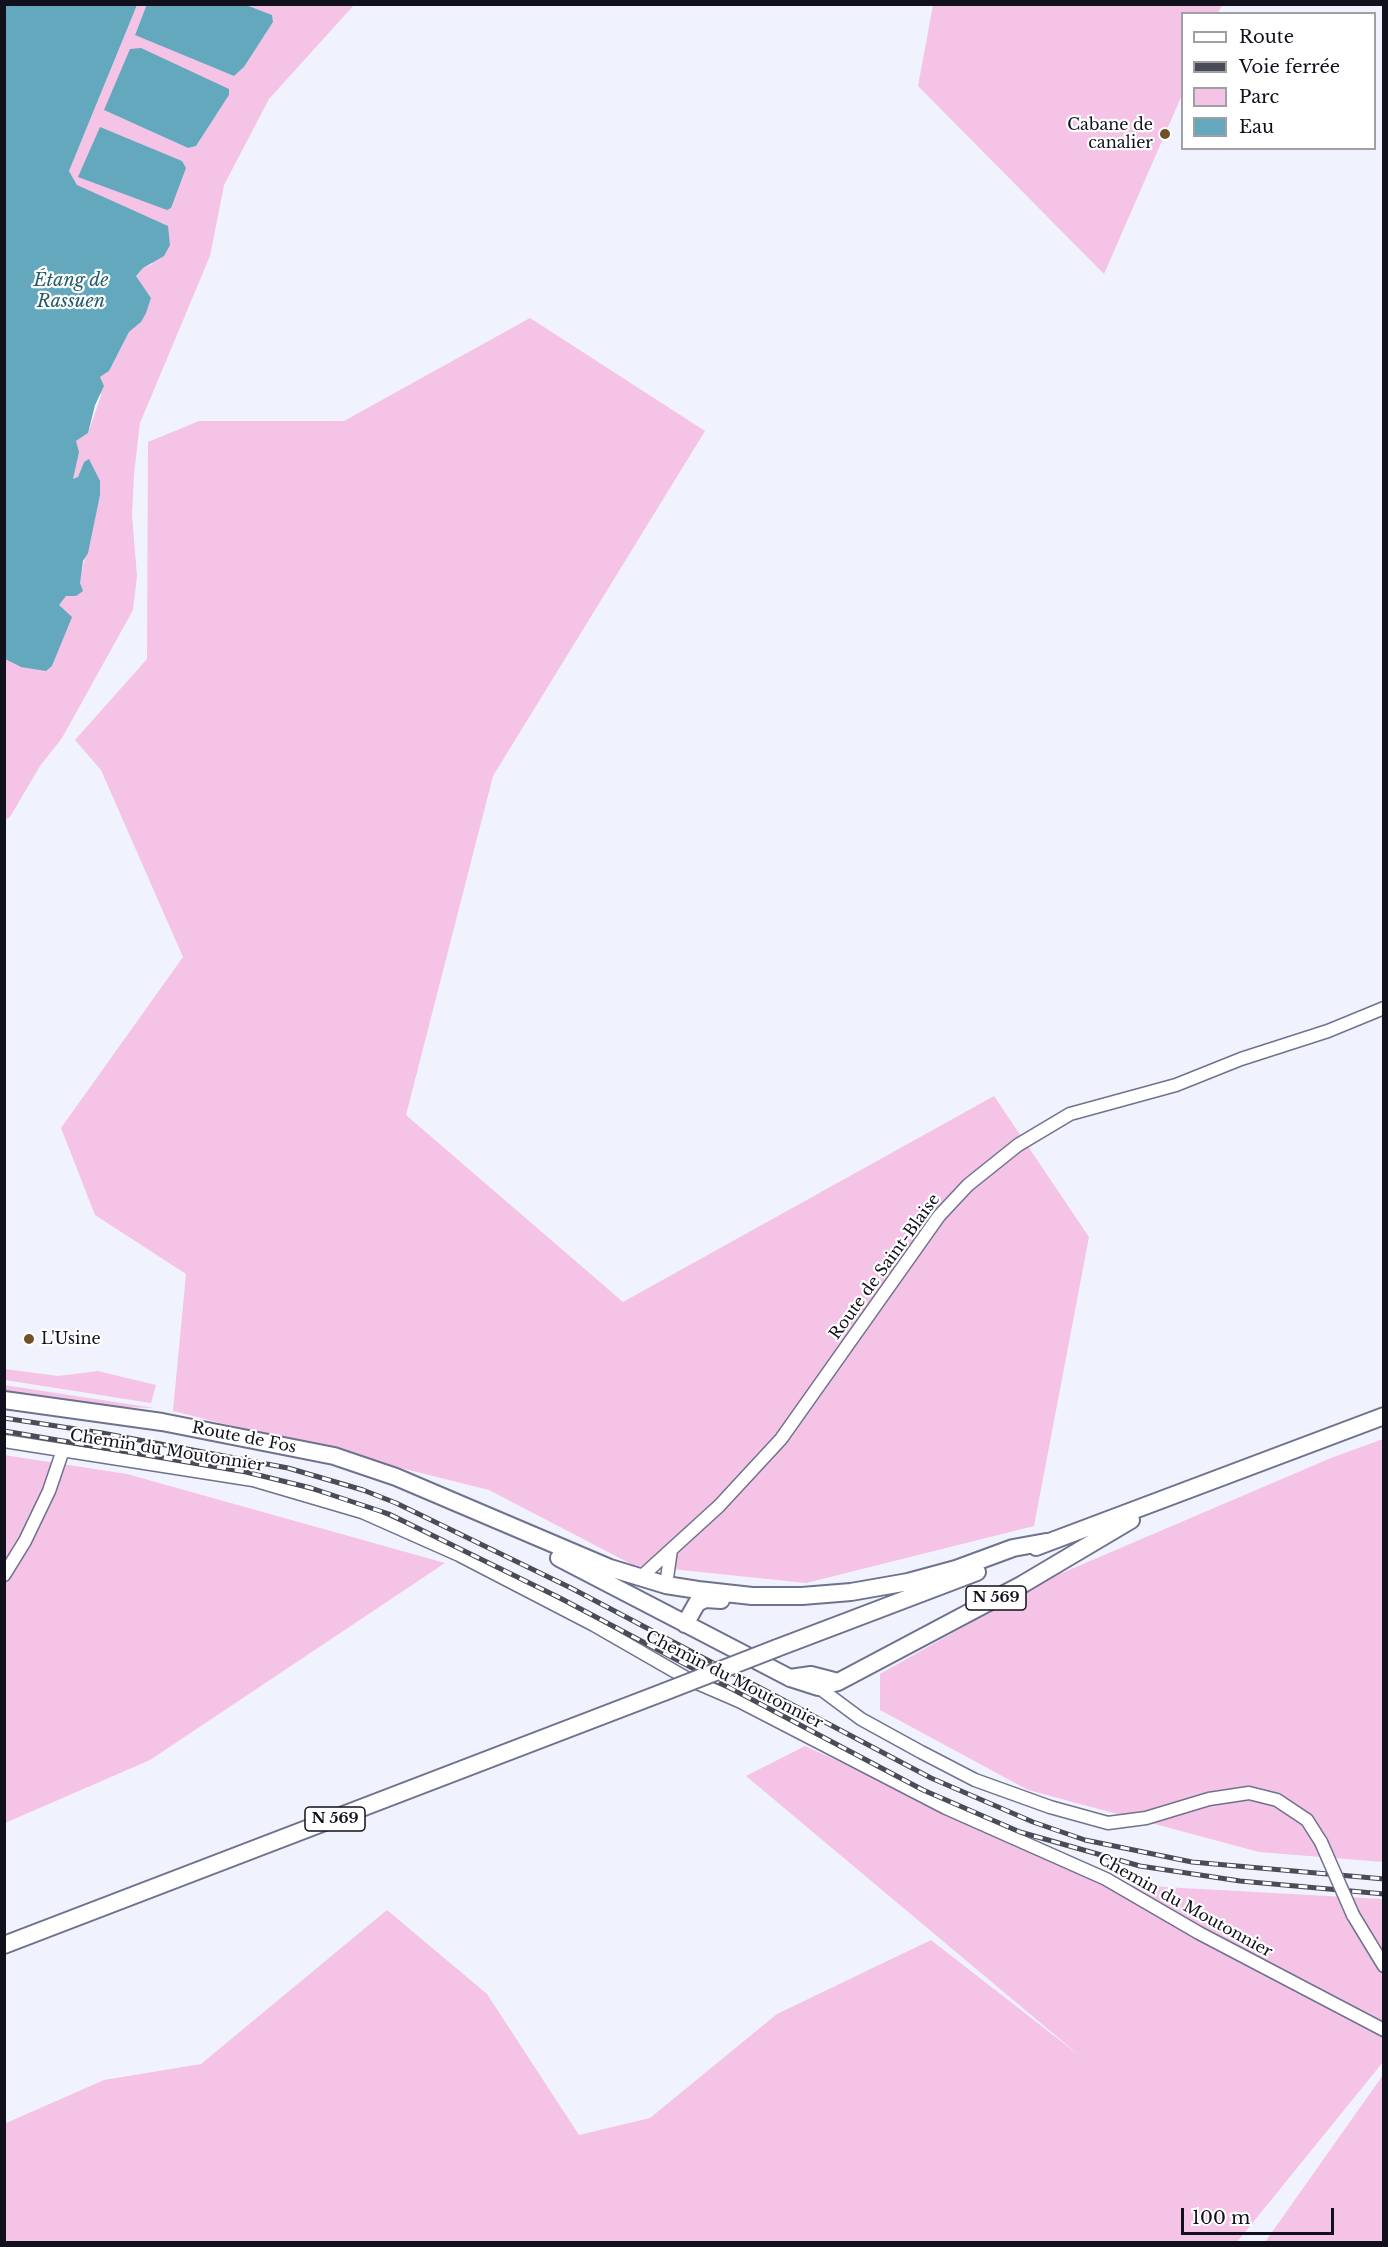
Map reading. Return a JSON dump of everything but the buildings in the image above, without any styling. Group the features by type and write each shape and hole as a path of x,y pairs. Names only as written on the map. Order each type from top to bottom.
{"main road":[{"name":"Route de Fos","path":"6,1398 162,1422 334,1456 396,1477 474,1512"},
{"name":"N 569","path":"4,1945 954,1582 1046,1542 1149,1506 1383,1416"},
{"name":"N 569","path":"838,1682 1023,1584 1126,1524 1149,1506"},
{"path":"474,1512 588,1560 666,1585 752,1596 802,1596 851,1592 908,1582 956,1569 1013,1548 1046,1542"},
{"path":"474,1512 644,1604 790,1678 818,1686 838,1682"},
{"path":"641,1577 644,1604"},
{"path":"644,1604 656,1597 666,1585"},
{"path":"666,1585 668,1600 686,1624"},
{"path":"686,1624 692,1608 705,1599 776,1602 802,1596"},
{"path":"790,1678 811,1675 838,1682"}],"street":[{"name":"Route de Saint-Blaise","path":"641,1577 720,1506 781,1439 939,1216 968,1185 1018,1145 1070,1114 1176,1085 1241,1059 1328,1031 1383,1008"},
{"name":"Chemin du Moutonnier","path":"4,1441 253,1480 362,1512 459,1555 594,1625 688,1679 739,1701 946,1808 1106,1879 1198,1934 1383,2030"},
{"path":"4,1575 25,1541 49,1491 63,1450"},
{"path":"666,1585 670,1550"},
{"path":"838,1682 849,1710"},
{"path":"818,1686 861,1719 975,1780 1050,1807 1108,1823 1146,1818 1209,1799 1249,1793 1278,1800 1306,1820 1321,1842 1353,1915 1383,1966"}],"green space":[{"path":"137,5 147,5 135,34 234,76 244,67 273,22 271,15 246,5 354,5 269,99 224,185 210,256 140,423 132,515 137,576 133,610 62,738 40,766 10,817 5,820 5,659 21,667 52,666 71,617 58,605 66,596 76,596 100,495 84,462 78,477 73,480 76,441 88,433 101,396 100,377 109,371 129,332 141,322 151,298 136,276 143,268 153,264 77,185 69,171","holes":["229,90 229,95 196,146 188,148 104,110"]},
{"path":"933,5 1222,5 1218,12 1181,12 1181,97 1104,274 918,86"},
{"path":"530,318 705,431 493,776 406,1115 623,1302 994,1096 1089,1237 1034,1526 806,1583 633,1565 489,1490 173,1411 186,1274 95,1215 61,1128 183,957 101,770 75,740 147,659 148,442 199,421 344,421"},
{"path":"5,1369 58,1376 98,1371 156,1385 151,1403 5,1380"},
{"path":"4,1385 154,1408 91,1406 15,1394 5,1390"},
{"path":"1383,1439 1383,1862 1259,1852 1028,1790 880,1710 880,1674 1048,1579 1331,1458"},
{"path":"4,1455 127,1474 445,1563 150,1760 5,1823"},
{"path":"805,1746 1109,1884 1383,1899 1383,2062 1237,2242 5,2242 4,2124 104,2080 201,2064 387,1910 487,1994 579,2135 650,2118 777,2014 931,1940 1080,2056 746,1776"},
{"path":"1383,2075 1383,2242 1265,2242"}],"water":[{"name":"Étang de Rassuen","path":"5,4 137,5 69,171 77,185 168,226 170,245 164,256 143,268 136,276 151,298 146,313 141,322 129,332 109,371 100,377 104,386 95,405 88,433 76,441 79,452 73,479 78,477 84,462 89,459 100,481 100,495 88,553 83,561 80,583 83,591 76,596 66,596 59,605 72,617 52,666 46,671 21,667 5,659"},
{"path":"147,4 246,5 272,15 273,22 244,67 234,76 135,35"},
{"path":"141,48 229,89 229,95 196,146 188,148 104,110 130,49"},
{"path":"100,127 182,161 186,168 171,208 167,210 78,177"}],"railway":[{"path":"4,1418 102,1433 288,1468 363,1490 396,1503 571,1588 931,1778 1033,1822 1085,1840 1192,1862 1384,1879"},
{"path":"4,1431 246,1472 311,1488 389,1514 560,1598 923,1790 1020,1832 1140,1866 1240,1881 1384,1894"}],"place":[{"name":"Cabane de canalier","path":"1165,134"},
{"name":"L'Usine","path":"29,1339"}]}
